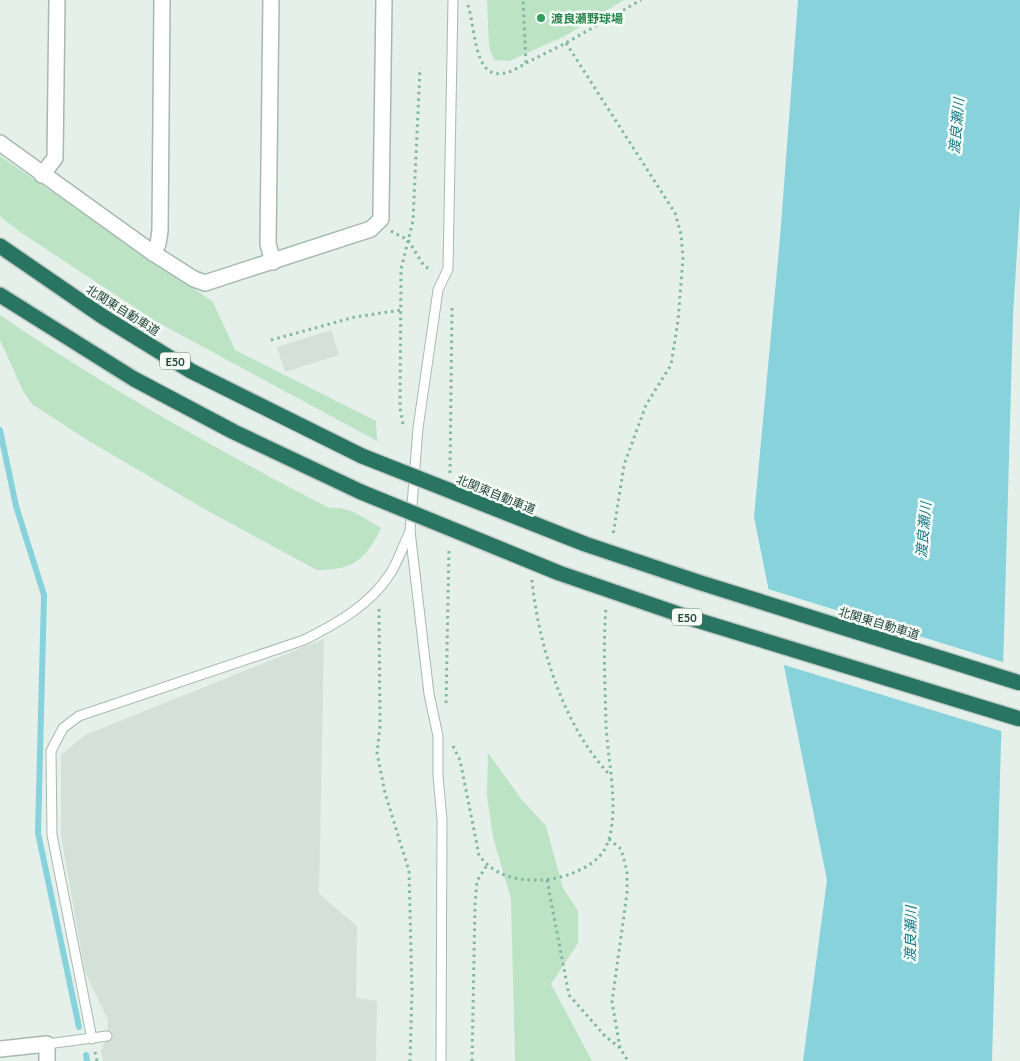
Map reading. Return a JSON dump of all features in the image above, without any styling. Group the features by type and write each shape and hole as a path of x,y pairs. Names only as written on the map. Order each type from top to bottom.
{"highway":[{"name":"北関東自動車道","path":"0,246 102,316 191,371 362,456 585,544 698,582 1020,683"},
{"name":"E50","path":"0,295 134,379 234,432 361,492 559,572 690,618 1020,719"}],"street":[{"path":"42,175 55,158 57,0"},
{"path":"153,253 158,244 160,231 162,0"},
{"path":"271,0 268,244 273,262"},
{"path":"0,143 153,253 205,284 371,229 378,225 381,209 384,0"},
{"path":"0,1049 47,1044 47,1061"}],"lane":[{"path":"440,1061 442,820 438,776 438,736 429,694 410,531 418,428 438,290 448,269 453,0"},
{"path":"92,1039 52,835 51,751 63,728 79,716 304,640 335,624 363,604 390,574 410,531"},
{"path":"47,1044 107,1036"}],"path":[{"path":"466,0 469,7 475,50 483,64 491,72 500,75 512,72 526,62 566,43 641,0"},
{"path":"523,0 526,62"},
{"path":"566,43 675,213 681,234 683,258 678,321 671,365 646,405 624,465 612,543"},
{"path":"403,427 400,408 401,269 413,221 420,68"},
{"path":"378,225 408,240 424,266 432,270 448,269"},
{"path":"270,340 355,318 401,310"},
{"path":"532,578 534,607 553,674 570,715 593,758 610,775"},
{"path":"373,593 378,601 379,608 380,726 377,752 385,792 409,871 412,991 410,1061"},
{"path":"438,736 452,743 460,760 479,855 487,865 513,879 547,880 592,864 603,852 612,822 606,726 606,599"},
{"path":"608,839 621,849 627,871 627,893 612,1002 620,1048"},
{"path":"472,1061 475,905 477,880 487,865"},
{"path":"547,880 569,994 604,1036 620,1048 628,1061"}],"shaded area":[{"path":"331,330 339,355 285,372 277,347"},
{"path":"324,639 319,894 357,926 356,998 377,1001 376,1061 103,1061 101,1051 107,1036 108,1020 85,972 61,836 61,755 85,735"}],"green space":[{"name":"渡良瀬野球場","path":"487,0 624,0 565,36 509,61 494,60 489,47"},
{"path":"0,156 213,302 235,350 376,421 377,441 157,322 20,232 0,216"},
{"path":"0,315 120,392 203,440 329,508 350,511 369,520 381,528 375,539 357,561 340,568 317,570 208,511 89,441 32,404 23,391 0,340"},
{"path":"488,753 522,800 546,826 563,888 578,911 578,943 551,984 592,1061 515,1061 511,899 493,837 487,796"}],"water":[{"name":"渡良瀬川","path":"798,0 1020,0 1020,203 1013,316 992,1061 803,1061 827,880 754,517 780,238"}],"pier":[{"path":"765,588 1006,663 1004,732 781,664"}],"waterway":[{"path":"0,430 16,506 44,595 38,833 79,1027"},
{"path":"86,1055 87,1061"}],"place":[{"name":"渡良瀬野球場","path":"541,18"}]}
